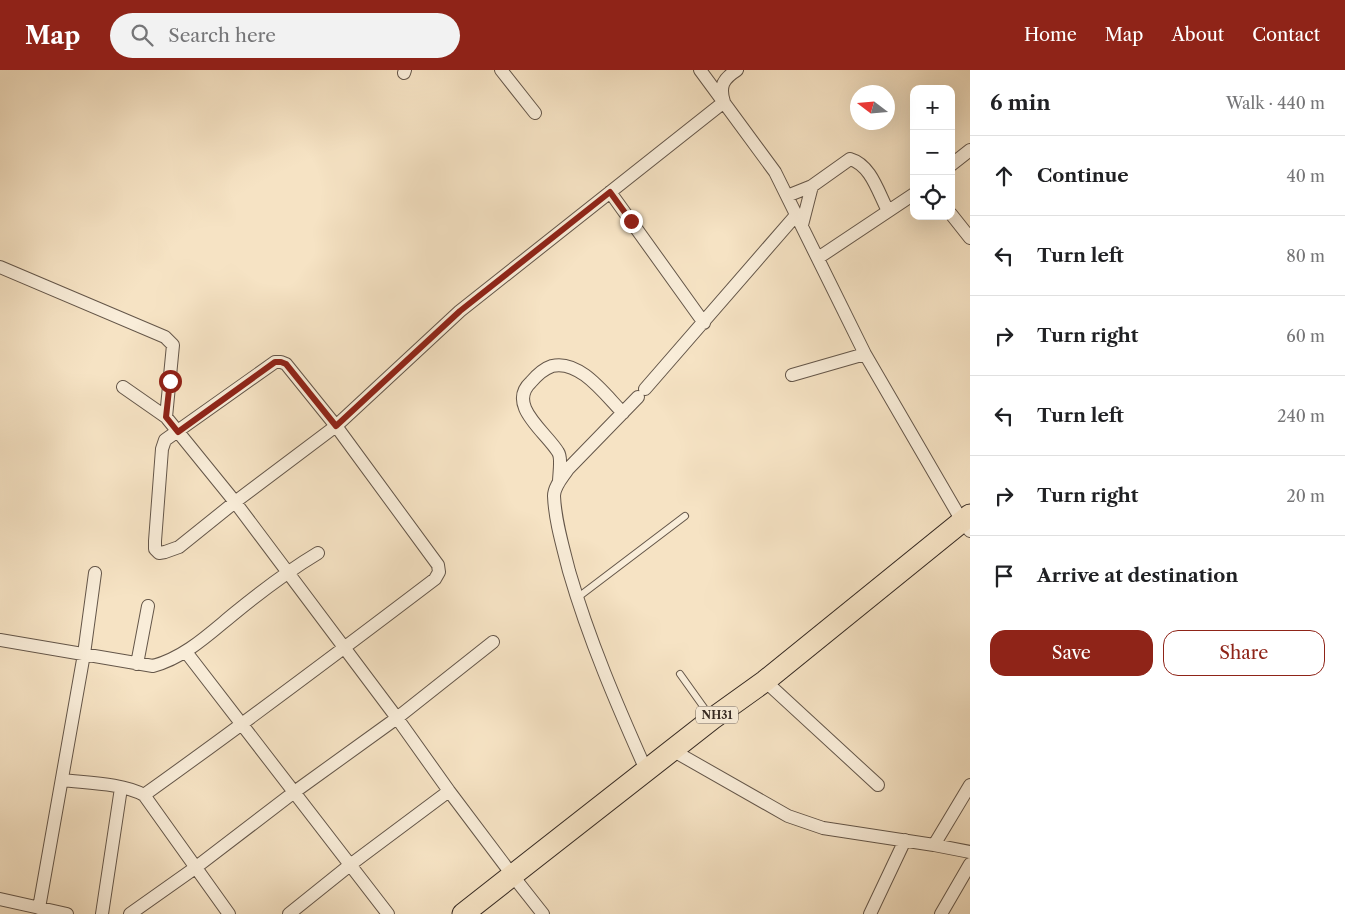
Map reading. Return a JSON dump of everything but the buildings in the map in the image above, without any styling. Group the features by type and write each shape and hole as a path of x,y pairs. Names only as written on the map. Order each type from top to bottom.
{"highway":[{"name":"NH31","path":"463,914 967,522"}],"street":[{"path":"501,70 535,113"},
{"path":"700,70 775,172 865,354 967,522"},
{"path":"724,102 721,91 724,76 737,70"},
{"path":"144,796 242,725 435,579 439,572 438,565 336,426 286,364 275,362 165,440 162,448 155,550 159,552 179,547 336,426 460,311 724,102"},
{"path":"955,162 970,150"},
{"path":"788,196 812,186 850,159 858,161 867,169 888,211"},
{"path":"646,770 607,681 577,598 560,538 554,494 559,482 568,469 642,393 799,220 812,186"},
{"path":"610,192 704,323"},
{"path":"818,258 910,197"},
{"path":"955,219 969,236"},
{"path":"0,267 156,333 170,341 173,345 166,417"},
{"path":"792,375 865,354"},
{"path":"559,482 559,453 526,412 522,397 525,387 543,370 554,366 569,367 584,373 622,413"},
{"path":"123,387 166,417 235,502 397,718 512,876 543,914"},
{"path":"0,640 153,666 186,652 286,572 318,553"},
{"path":"40,908 84,654 95,573"},
{"path":"137,664 148,606"},
{"path":"130,914 196,868 397,718 493,642"},
{"path":"186,652 388,914"},
{"path":"765,681 878,785"},
{"path":"672,750 788,816 823,828 970,852"},
{"path":"62,780 135,790 144,796 229,914"},
{"path":"934,845 970,785"},
{"path":"102,914 121,788"},
{"path":"289,914 350,865 449,791"},
{"path":"870,914 905,840"},
{"path":"941,914 970,864"},
{"path":"0,899 67,914"}],"lane":[{"path":"577,598 685,516"},
{"path":"680,674 712,719"}],"route":[{"path":"170,381 166,417 178,432 275,362 281,362 286,364 336,426 460,311 610,192 631,221"}]}
